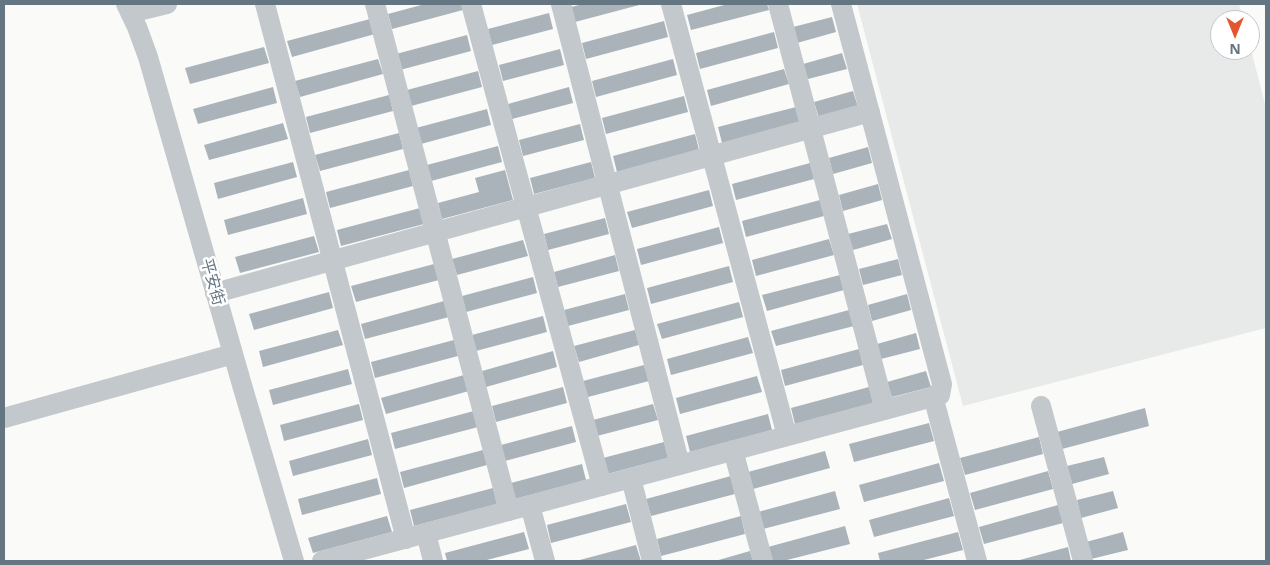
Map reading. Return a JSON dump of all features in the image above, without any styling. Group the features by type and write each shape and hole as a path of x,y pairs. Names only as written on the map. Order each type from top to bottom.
{"street":[{"path":"128,8 167,4"},
{"path":"264,4 406,539"},
{"path":"375,4 509,511"},
{"path":"471,4 602,486"},
{"path":"561,4 680,465"},
{"path":"671,4 787,436"},
{"path":"778,4 885,410"},
{"path":"322,561 940,395 942,384 842,4"},
{"name":"平安街","path":"128,8 148,57 294,561"},
{"path":"215,293 870,112"},
{"path":"4,418 233,354"},
{"path":"933,396 976,561"},
{"path":"1041,406 1083,561"},
{"path":"733,450 763,561"},
{"path":"630,478 652,561"},
{"path":"530,505 545,561"},
{"path":"426,533 434,561"}],"shaded area":[{"path":"857,4 1239,4 1240,10 1210,10 1210,60 1254,60 1266,108 1266,328 963,406"}],"building":[{"path":"425,4 462,4 463,10 392,29 388,14"},
{"path":"583,4 643,4 575,22 571,7"},
{"path":"728,4 767,4 769,10 691,30 687,15"},
{"path":"549,13 553,29 492,45 488,29"},
{"path":"832,17 836,32 797,43 793,27"},
{"path":"370,19 375,34 292,57 287,41"},
{"path":"664,21 668,37 586,59 582,43"},
{"path":"774,32 778,48 700,69 696,53"},
{"path":"467,35 471,51 400,70 396,54"},
{"path":"264,47 269,63 190,84 185,68"},
{"path":"560,49 564,65 503,81 499,65"},
{"path":"842,53 847,69 808,79 803,64"},
{"path":"378,59 383,74 300,97 295,81"},
{"path":"673,59 677,75 596,97 592,81"},
{"path":"784,69 789,84 711,106 707,90"},
{"path":"478,71 482,87 411,106 407,90"},
{"path":"273,87 277,103 198,124 193,109"},
{"path":"569,87 573,103 512,119 508,104"},
{"path":"853,91 858,107 819,118 814,102"},
{"path":"389,95 393,111 310,133 306,117"},
{"path":"684,96 688,112 606,134 602,118"},
{"path":"796,107 800,123 722,143 718,127"},
{"path":"487,109 491,125 421,144 416,128"},
{"path":"283,123 288,139 209,160 204,145"},
{"path":"580,124 584,140 523,156 519,140"},
{"path":"399,133 403,149 320,171 315,155"},
{"path":"695,134 699,150 617,172 613,156"},
{"path":"498,146 502,162 431,181 427,165"},
{"path":"868,147 872,163 833,174 829,158"},
{"path":"293,162 297,177 218,199 214,183"},
{"path":"591,162 595,178 534,194 530,178"},
{"path":"810,163 814,179 736,200 732,184"},
{"path":"409,170 413,186 330,208 326,192"},
{"path":"505,170 513,200 442,219 438,203 479,192 475,178"},
{"path":"878,184 882,200 843,211 839,195"},
{"path":"709,190 713,206 632,228 627,212"},
{"path":"303,198 307,214 228,235 224,220"},
{"path":"820,200 824,216 746,237 742,221"},
{"path":"420,208 424,224 341,246 337,230"},
{"path":"605,218 609,234 548,250 544,234"},
{"path":"887,224 892,239 853,250 848,234"},
{"path":"719,227 723,243 641,265 637,249"},
{"path":"314,236 319,252 240,273 235,257"},
{"path":"829,239 834,255 756,276 752,260"},
{"path":"523,240 528,256 457,275 452,259"},
{"path":"615,255 619,271 558,287 554,272"},
{"path":"898,259 902,275 863,285 859,269"},
{"path":"434,264 439,280 356,302 351,286"},
{"path":"729,266 733,282 651,304 647,288"},
{"path":"840,275 844,290 767,311 762,295"},
{"path":"533,277 537,293 466,312 462,296"},
{"path":"329,292 333,308 254,330 249,314"},
{"path":"625,294 629,310 568,326 564,310"},
{"path":"907,294 911,310 872,321 868,305"},
{"path":"444,301 449,317 365,339 361,324"},
{"path":"739,302 743,317 662,339 657,324"},
{"path":"849,310 854,326 776,346 771,331"},
{"path":"543,316 547,332 476,351 472,335"},
{"path":"338,330 343,345 263,367 259,351"},
{"path":"635,330 639,345 579,362 574,346"},
{"path":"916,333 920,349 881,359 877,344"},
{"path":"748,337 753,353 671,375 667,359"},
{"path":"454,340 458,356 375,378 371,362"},
{"path":"859,349 863,365 785,386 781,370"},
{"path":"553,351 557,367 486,387 482,371"},
{"path":"644,365 649,381 588,397 583,381"},
{"path":"348,369 352,384 273,405 269,390"},
{"path":"926,371 931,387 892,397 887,382"},
{"path":"464,375 469,391 386,414 381,398"},
{"path":"757,376 762,392 680,414 676,398"},
{"path":"563,387 567,403 496,422 492,406"},
{"path":"869,387 873,403 795,424 791,408"},
{"path":"359,404 363,420 284,441 280,425"},
{"path":"653,404 658,420 597,436 593,420"},
{"path":"1145,408 1149,426 1062,449 1057,432"},
{"path":"474,411 478,427 395,449 391,433"},
{"path":"768,414 772,430 690,452 686,436"},
{"path":"929,423 934,441 854,462 849,444"},
{"path":"572,426 576,442 505,461 501,445"},
{"path":"1039,437 1043,454 965,475 960,458"},
{"path":"368,439 372,455 293,476 289,461"},
{"path":"664,442 668,458 607,474 603,458"},
{"path":"483,450 487,465 404,488 400,472"},
{"path":"825,451 830,468 753,489 748,472"},
{"path":"1104,457 1109,474 1072,484 1067,466"},
{"path":"939,463 944,481 864,502 859,485"},
{"path":"582,464 586,480 515,499 511,483"},
{"path":"1048,471 1053,489 975,510 970,493"},
{"path":"731,476 735,494 651,516 646,499"},
{"path":"377,478 381,494 302,515 298,499"},
{"path":"493,488 497,504 414,526 410,510"},
{"path":"835,491 840,509 763,529 758,512"},
{"path":"1113,491 1118,508 1081,518 1077,500"},
{"path":"949,498 954,516 874,537 869,520"},
{"path":"626,504 631,522 551,543 547,525"},
{"path":"1058,505 1063,523 984,544 979,527"},
{"path":"387,516 392,532 313,553 308,538"},
{"path":"741,516 745,534 661,556 657,539"},
{"path":"845,526 850,544 783,561 772,561 768,547"},
{"path":"524,532 529,549 483,561 447,561 445,553"},
{"path":"958,532 963,550 920,561 880,561 878,553"},
{"path":"1123,532 1128,550 1091,559 1086,542"},
{"path":"636,545 641,561 576,561"},
{"path":"1068,547 1071,561 1016,561"},
{"path":"750,551 753,561 715,561"}]}
